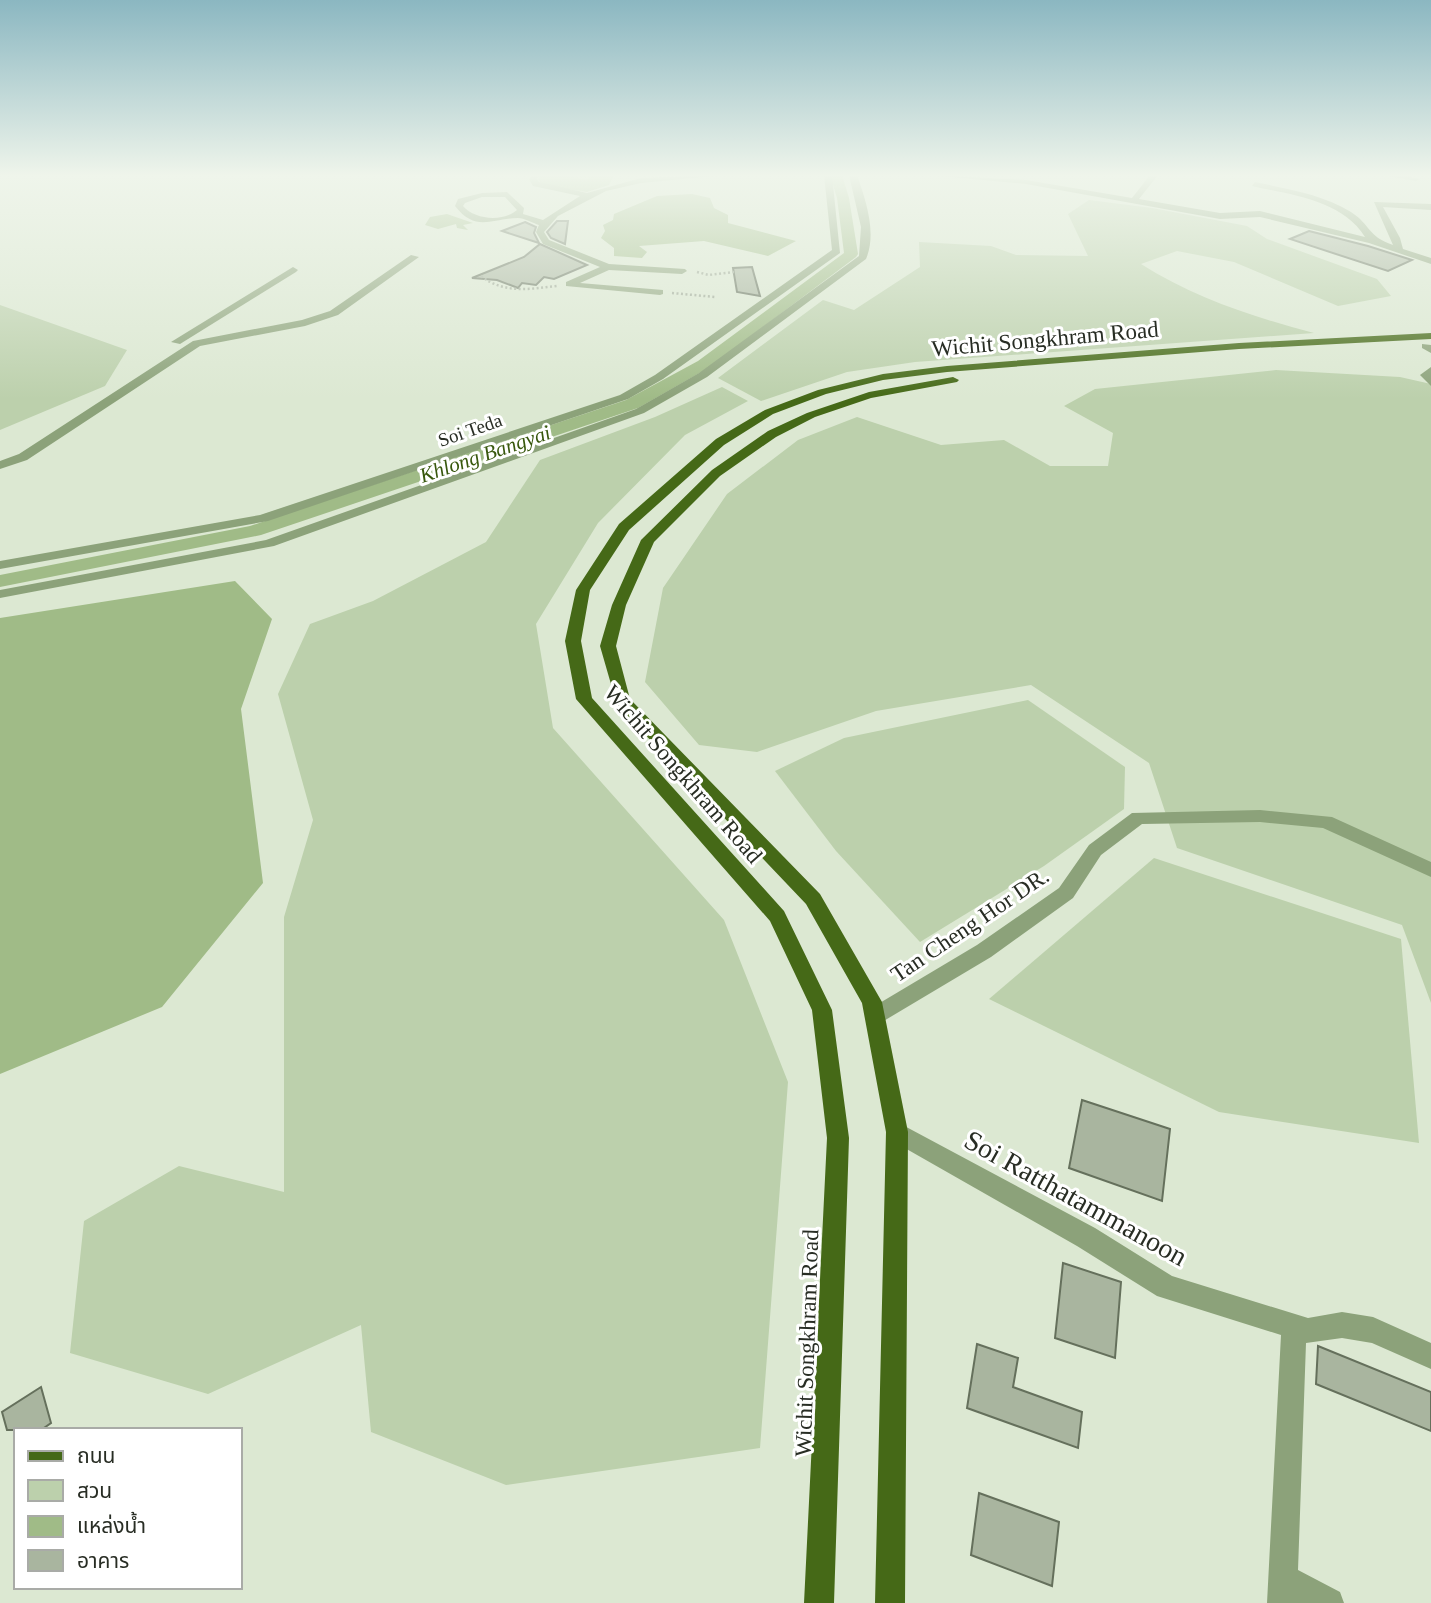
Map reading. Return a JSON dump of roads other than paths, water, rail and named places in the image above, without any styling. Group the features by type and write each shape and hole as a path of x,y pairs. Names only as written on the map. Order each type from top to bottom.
{"main road":[{"name":"Wichit Songkhram Road","path":"890,1603 897,1132 872,1002 813,899 623,701 608,646 619,605 648,540 716,473 772,434 811,415 869,395 947,381 1079,368 1430,344"},
{"name":"Wichit Songkhram Road","path":"819,1603 838,1138 822,1010 777,916 584,699 573,641 583,590 624,527 720,442 769,412 822,392 883,377 947,369 1225,346 1430,344"}],"street":[{"path":"565,250 608,267 682,271"},
{"name":"Soi Teda","path":"0,565 263,518 624,397 659,377 837,250"},
{"path":"0,594 269,543 640,411 704,375 863,257 866,250"},
{"path":"1399,250 1431,261"},
{"path":"0,465 23,457 197,343 304,323 334,313 414,257"},
{"path":"608,267 569,284 660,292"},
{"path":"162,366 172,345 293,270"},
{"path":"1431,370 1424,375 1431,383"},
{"name":"Tan Cheng Hor DR.","path":"875,1016 984,951 1066,893 1095,850 1138,818 1260,816 1326,822 1431,870"},
{"name":"Soi Ratthatammanoon","path":"897,1132 1086,1237 1166,1287 1308,1331 1342,1325 1373,1330 1431,1356"},
{"path":"1294,1327 1282,1591 1329,1603"}],"water":[{"path":"614,250 647,252 642,258 614,256"},
{"path":"742,250 780,250 768,256"},
{"path":"235,581 272,619 241,709 263,883 162,1007 0,1074 0,618"}],"waterway":[{"name":"Khlong Bangyai","path":"0,581 254,531 632,404 704,364 851,254 850,250"}]}
